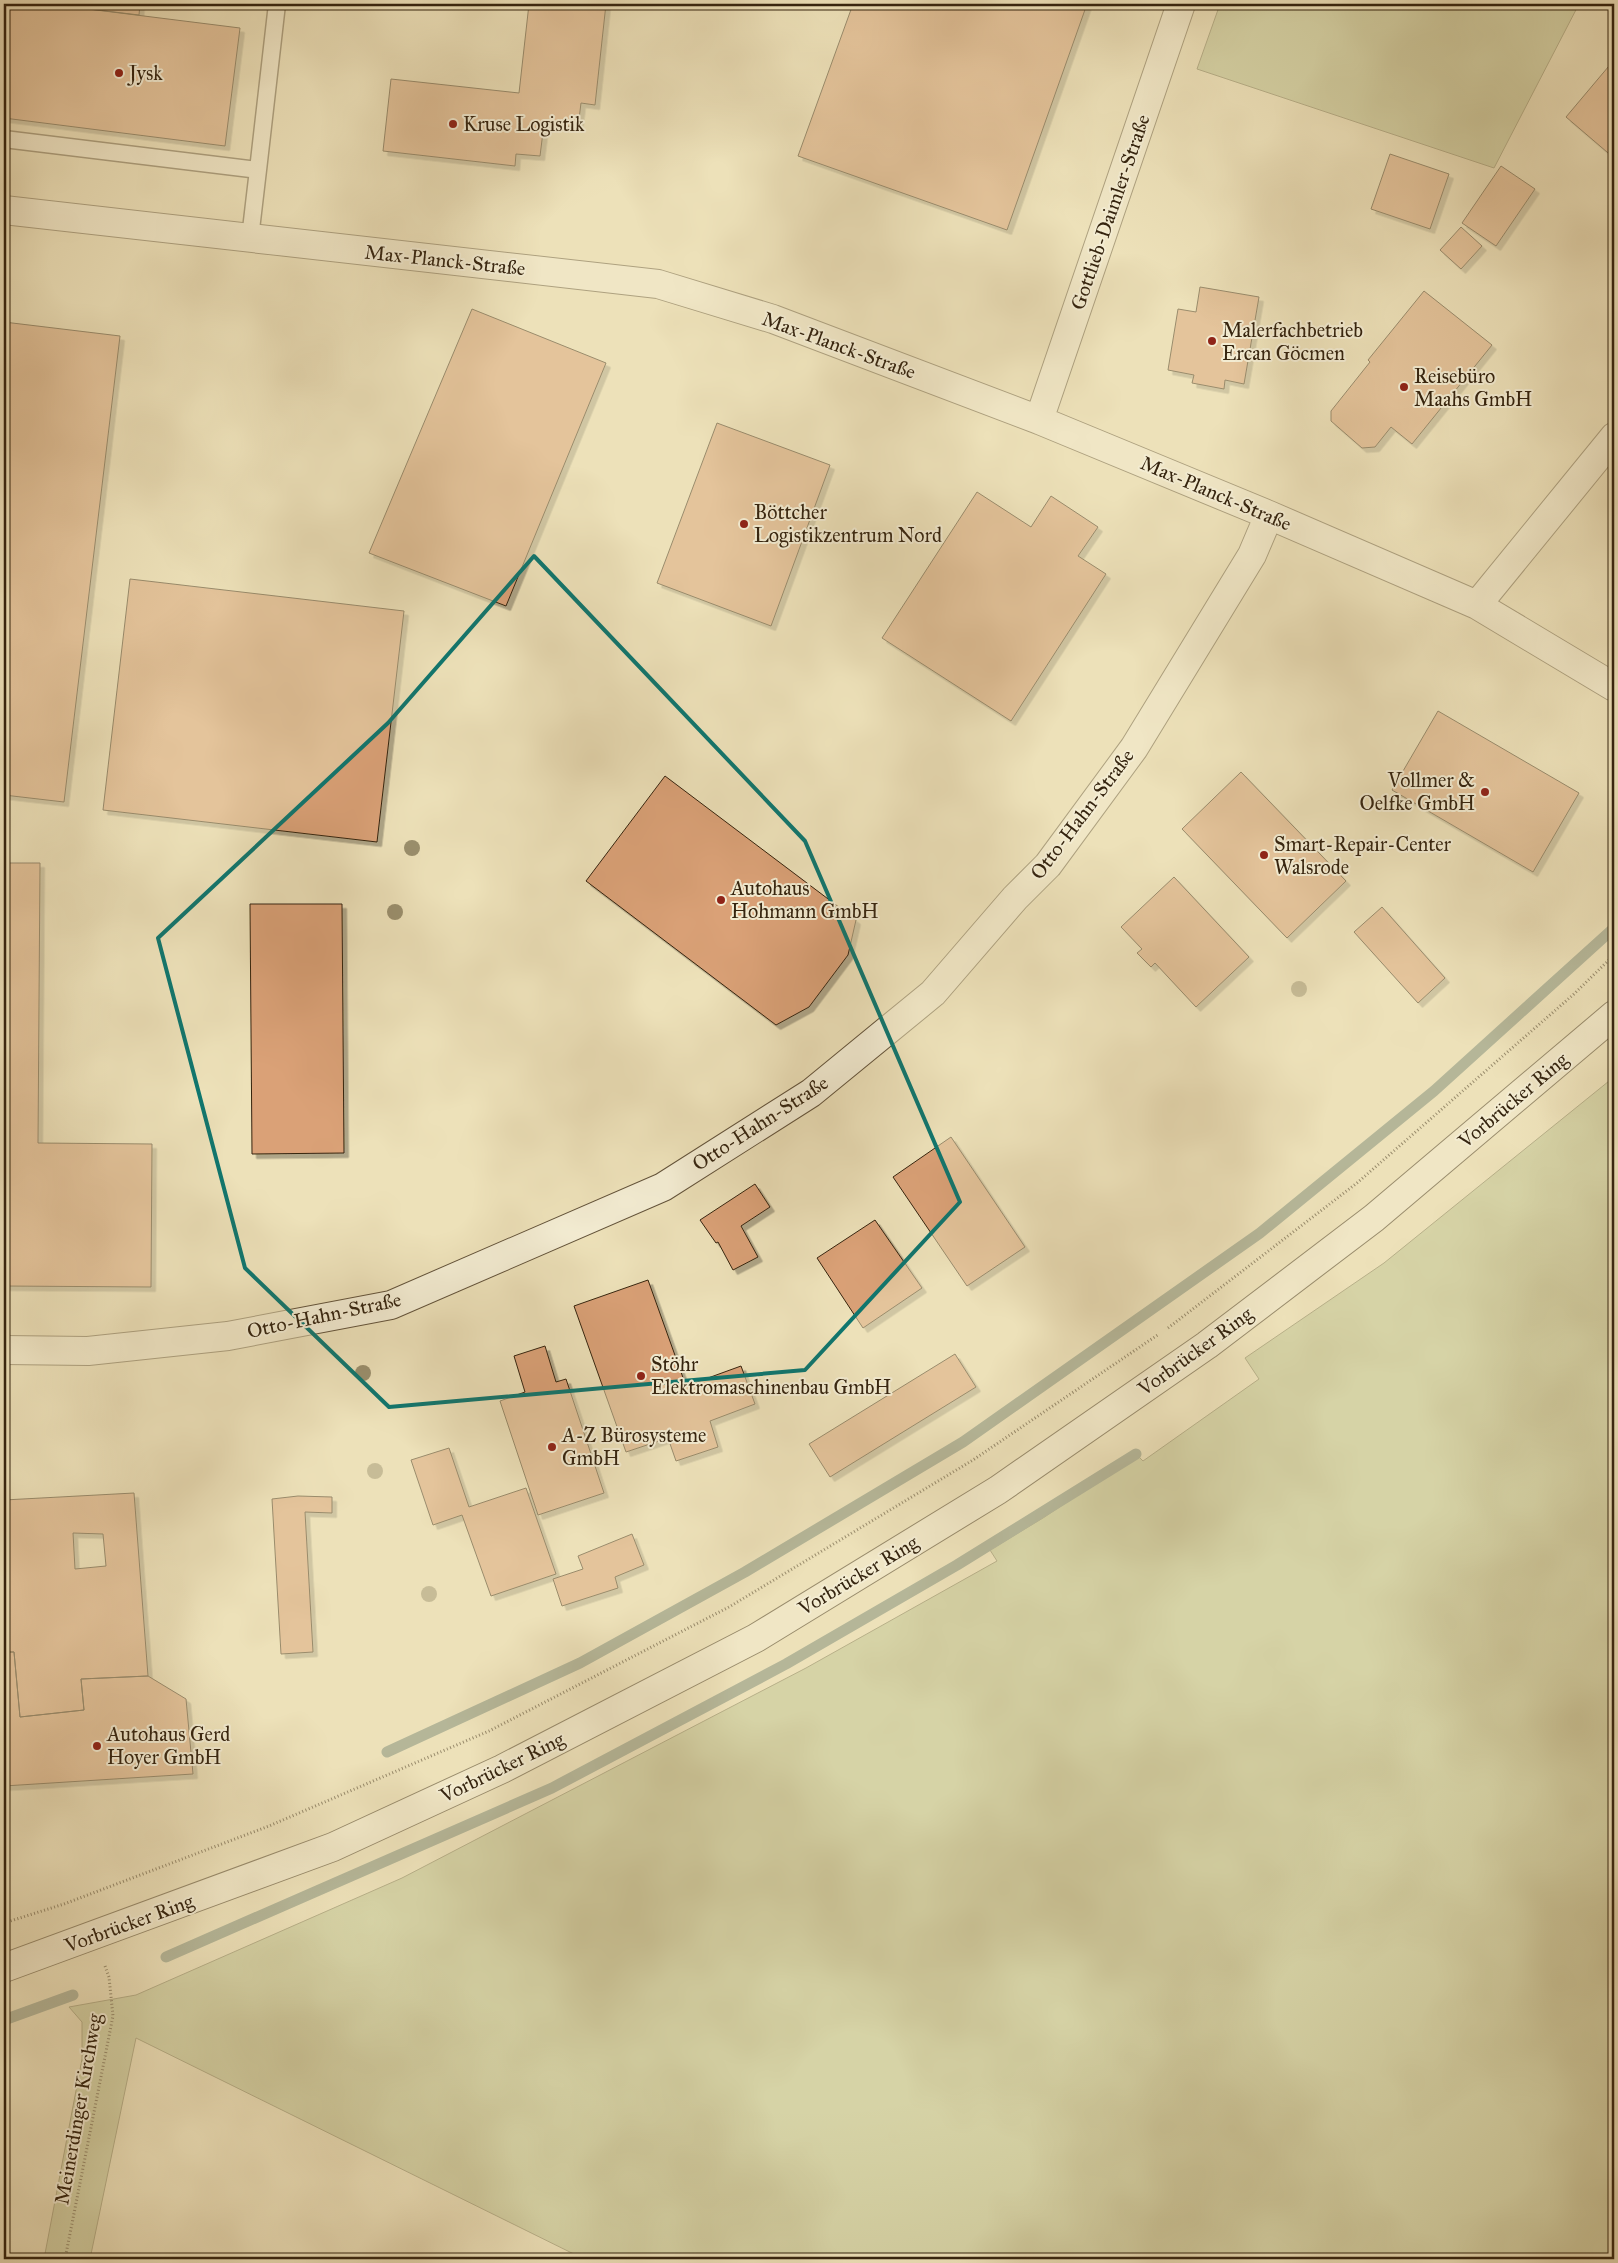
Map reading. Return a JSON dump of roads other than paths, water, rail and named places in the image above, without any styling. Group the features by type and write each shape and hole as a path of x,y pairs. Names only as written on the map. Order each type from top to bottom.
{"street":[{"name":"Gottlieb-Daimler-Straße","path":"1039,420 1181,4"},
{"name":"Max-Planck-Straße","path":"4,210 658,284 773,319 1039,420 1269,515 1477,605 1614,687"},
{"path":"1477,605 1614,437"},
{"name":"Otto-Hahn-Straße","path":"4,1350 88,1351 228,1336 390,1305 663,1187 812,1093 934,993 1015,898 1048,865 1134,748 1252,555 1269,515"},
{"name":"Vorbrücker Ring","path":"4,1968 333,1847 502,1769 756,1638 998,1490 1207,1345 1374,1218 1614,1015"}],"lane":[{"path":"250,238 277,4"},
{"path":"4,139 258,170"}],"waterway":[{"path":"387,1752 580,1663 745,1572 963,1442 1260,1233 1434,1091 1614,928"},
{"path":"166,1957 552,1788 786,1664 957,1565 1136,1454"},
{"path":"4,2020 73,1995"}],"place":[{"name":"Jysk","path":"119,73"},
{"name":"Kruse Logistik","path":"453,124"},
{"name":"Malerfachbetrieb Ercan Göcmen","path":"1212,341"},
{"name":"Reisebüro Maahs GmbH","path":"1404,387"},
{"name":"Böttcher Logistikzentrum Nord","path":"744,524"},
{"name":"Vollmer & Oelfke GmbH","path":"1485,792"},
{"name":"Smart-Repair-Center Walsrode","path":"1264,855"},
{"name":"Autohaus Hohmann GmbH","path":"721,900"},
{"name":"Stöhr Elektromaschinenbau GmbH","path":"641,1376"},
{"name":"A-Z Bürosysteme GmbH","path":"552,1447"},
{"name":"Autohaus Gerd Hoyer GmbH","path":"97,1746"}]}
